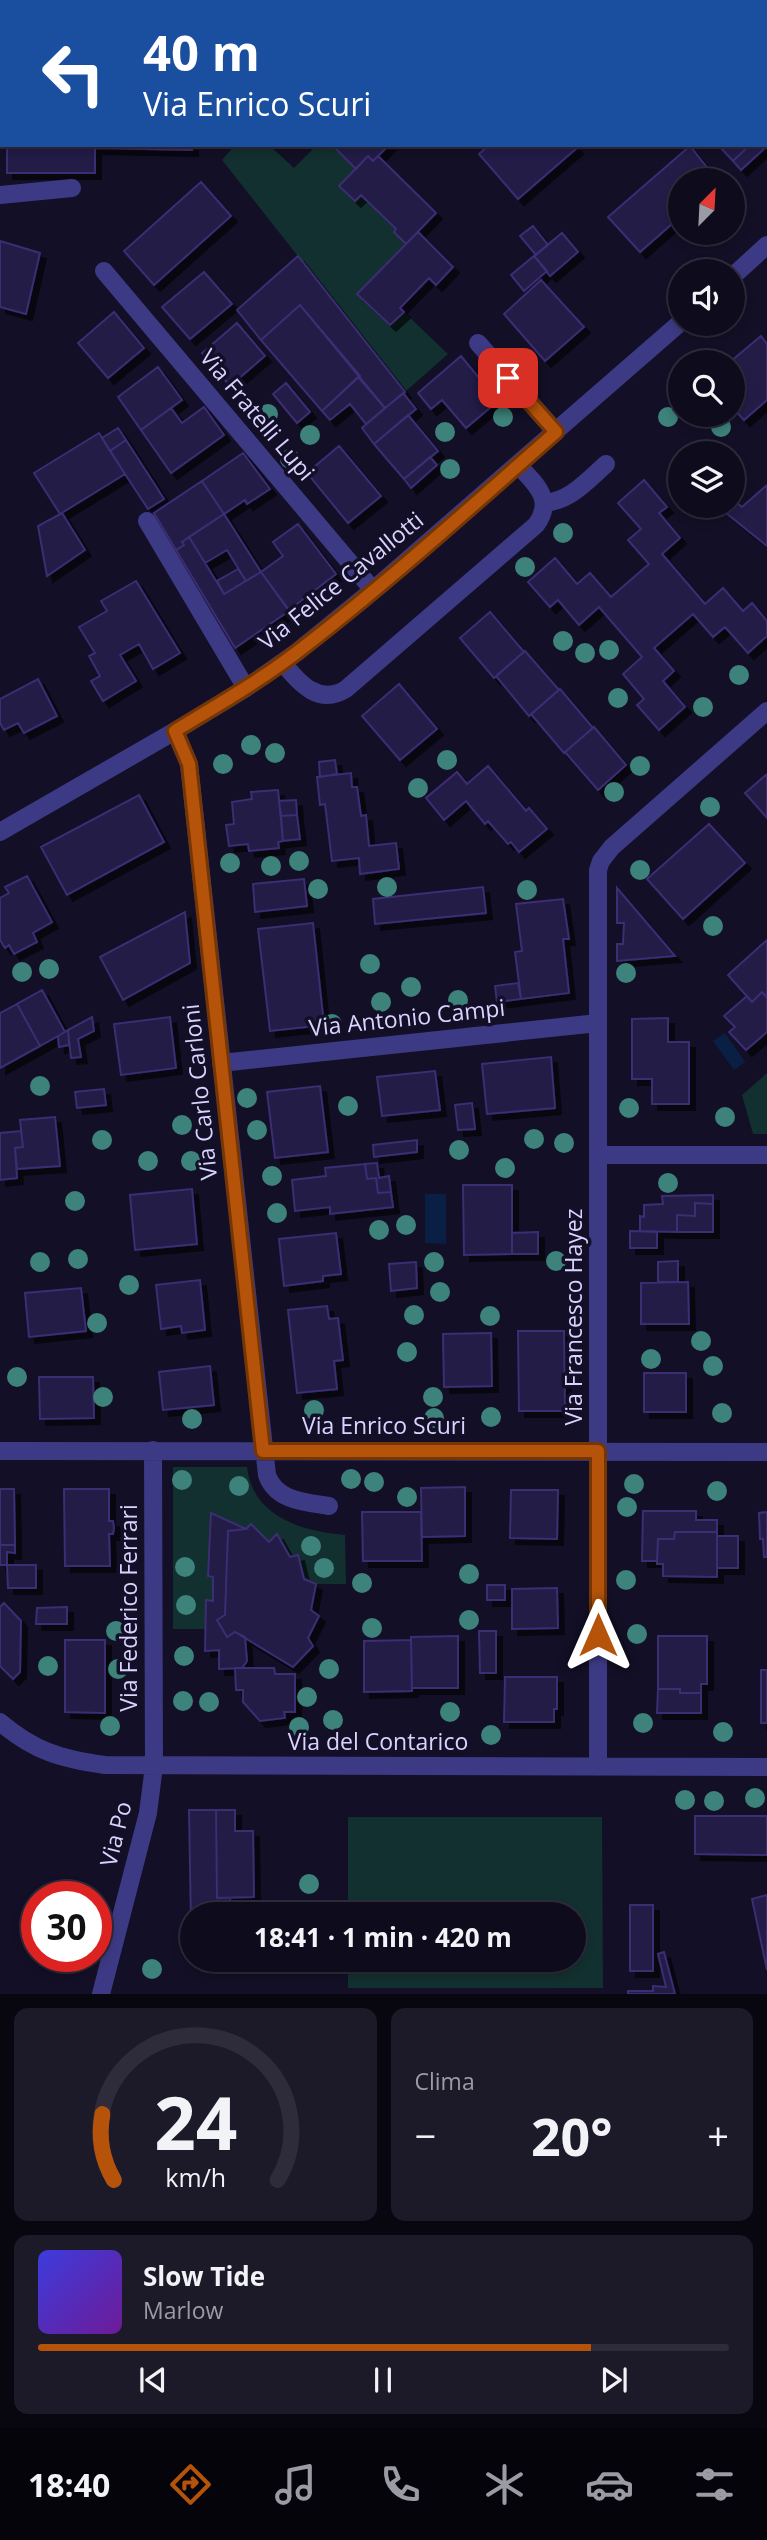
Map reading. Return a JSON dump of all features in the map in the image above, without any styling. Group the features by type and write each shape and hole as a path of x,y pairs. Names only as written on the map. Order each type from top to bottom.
{"street":[{"path":"0,195 72,188"},
{"path":"745,265 767,245"},
{"name":"Via Fratelli Lupi","path":"104,271 373,590"},
{"name":"Via Felice Cavallotti","path":"0,832 175,731 283,663 373,590 668,333"},
{"path":"478,343 556,432"},
{"path":"544,503 568,497 606,464"},
{"path":"283,663 295,678 311,691 330,696 346,689 536,525 543,514 544,503 537,486 518,465"},
{"path":"147,521 246,688"},
{"name":"Via Francesco Hayez","path":"598,1767 597,879 601,861 612,847 767,711"},
{"name":"Via Carlo Carloni","path":"175,731 189,764 267,1475 275,1490 294,1500 329,1506"},
{"name":"Via Antonio Campi","path":"221,1063 598,1023"},
{"path":"598,1155 767,1156"},
{"name":"Via Federico Ferrari","path":"153,1450 154,1766"},
{"name":"Via Enrico Scuri","path":"0,1451 767,1452"},
{"name":"Via del Contarico","path":"0,1722 27,1744 61,1758 105,1765 767,1767"},
{"name":"Via Po","path":"101,1994 148,1813 154,1766"}],"green space":[{"path":"233,147 271,147 294,168 315,147 334,147 356,169 340,186 355,201 361,195 396,229 394,232 406,244 358,294 390,325 404,312 448,354 405,392 222,160"},
{"path":"767,1073 767,1134 753,1134 742,1095"},
{"path":"173,1467 247,1467 251,1484 269,1509 296,1525 345,1535 346,1584 316,1584 304,1579 298,1555 290,1557 278,1534 269,1542 251,1524 246,1529 211,1513 208,1576 213,1577 213,1601 206,1601 205,1629 173,1629"},
{"path":"348,1817 602,1817 603,1988 348,1988 348,1972 586,1972 586,1902 348,1902"}],"water":[{"path":"725,1033 745,1062 734,1070 713,1041"},
{"path":"425,1194 446,1194 446,1244 425,1243"}],"building":[{"path":"7,147 95,147 95,173 7,173"},
{"path":"192,147 192,150 95,148"},
{"path":"334,147 387,147 373,161 368,156 356,169"},
{"path":"487,147 577,148 518,199 479,154"},
{"path":"691,147 707,168 668,168 668,227 640,252 608,217"},
{"path":"720,147 748,147 733,161"},
{"path":"748,147 766,147 743,168 739,168 733,161"},
{"path":"368,156 373,161 378,156 436,213 406,244 394,232 396,229 361,195 355,201 339,186"},
{"path":"201,182 231,216 154,285 124,251"},
{"path":"533,226 548,245 536,255 520,236"},
{"path":"418,232 453,267 436,285 429,278 400,308 404,312 390,325 357,294"},
{"path":"562,233 578,252 550,276 534,256"},
{"path":"0,241 40,253 26,314 0,307"},
{"path":"298,256 405,392 385,408 300,305 261,340 237,310"},
{"path":"534,256 547,271 524,291 511,275"},
{"path":"204,272 232,304 190,339 162,307"},
{"path":"541,280 584,327 545,361 504,314"},
{"path":"300,305 360,376 322,411 261,340"},
{"path":"114,312 144,348 108,378 78,343"},
{"path":"237,323 265,356 230,386 202,353"},
{"path":"761,336 767,344 767,400 745,419 745,350"},
{"path":"461,356 498,401 466,428 442,400 431,409 418,393"},
{"path":"158,367 182,400 141,430 118,397"},
{"path":"358,377 385,408 366,424 350,404 330,420 322,411"},
{"path":"286,383 310,412 297,423 273,394"},
{"path":"403,393 416,409 374,444 362,428"},
{"path":"204,407 224,435 171,473 141,430 171,408 182,423"},
{"path":"408,415 438,451 404,479 374,444"},
{"path":"118,428 126,440 110,451 102,438"},
{"path":"99,433 125,474 60,514 34,473"},
{"path":"126,440 164,499 148,509 110,451"},
{"path":"339,446 381,496 348,523 307,473"},
{"path":"243,453 270,489 247,504 245,500 224,514 202,481"},
{"path":"430,457 437,465 411,488 404,479"},
{"path":"644,480 667,507 659,513 680,538 662,554 705,604 723,588 743,611 752,603 767,621 767,636 748,653 725,627 713,637 693,614 654,648 674,671 663,681 685,707 659,730 637,705 644,699 623,674 642,657 599,607 579,625 558,600 550,607 528,582 555,558 577,584 590,573 611,597 649,564 628,540 641,529 618,503"},
{"path":"202,481 224,514 182,542 184,545 176,550 154,513"},
{"path":"767,485 767,546 732,518 745,518 745,504"},
{"path":"62,513 85,550 47,576 38,526"},
{"path":"224,514 261,572 246,581 227,550 205,563 189,537"},
{"path":"298,524 336,574 289,610 261,572 283,556 273,542"},
{"path":"189,537 224,594 261,572 289,611 235,648 176,550 184,545 182,542"},
{"path":"238,569 246,581 224,594 217,581"},
{"path":"136,581 180,653 153,669 139,644 120,655 136,681 103,701 91,681 100,676 89,656 95,653 79,627 107,611 101,601"},
{"path":"490,612 524,652 494,678 460,638"},
{"path":"525,651 559,690 529,716 496,676"},
{"path":"38,679 57,716 24,733 18,723 4,730 0,723 0,699"},
{"path":"399,684 437,729 400,760 362,716"},
{"path":"560,689 593,728 564,753 531,714"},
{"path":"594,727 626,765 598,790 565,752"},
{"path":"335,760 337,774 320,777 319,762"},
{"path":"488,766 526,811 529,808 547,829 519,852 511,842 508,844 488,821 485,824 466,801 444,820 426,798 457,772 467,784"},
{"path":"351,773 352,787 357,787 361,816 366,815 369,846 396,843 399,869 360,874 359,858 332,861 325,804 320,805 317,777"},
{"path":"767,774 767,818 745,793"},
{"path":"278,790 283,841 278,842 279,848 249,851 248,844 229,846 226,825 234,824 232,802 252,799 251,792"},
{"path":"139,795 164,842 67,895 41,847"},
{"path":"296,800 297,815 281,816 279,801"},
{"path":"297,815 300,839 283,841 281,816"},
{"path":"709,824 745,863 683,919 647,879"},
{"path":"27,876 52,922 33,933 37,942 14,954 9,945 5,948 0,940 0,898 9,893 5,887"},
{"path":"304,879 307,906 255,912 253,884"},
{"path":"483,887 486,913 375,924 373,899"},
{"path":"617,888 675,956 617,961 617,944 623,944 624,923 617,923"},
{"path":"563,899 569,939 563,939 569,993 521,999 515,952 522,951 516,904"},
{"path":"185,912 190,963 123,1000 100,957"},
{"path":"313,923 324,1025 270,1031 258,929"},
{"path":"767,940 767,997 762,992 752,1002 728,975"},
{"path":"518,983 521,999 497,1002 495,986"},
{"path":"42,990 65,1032 40,1046 17,1004"},
{"path":"762,992 767,998 767,1032 746,1050 729,1032 735,1027 724,1016 747,996 752,1002"},
{"path":"17,1004 40,1046 0,1068 0,1013"},
{"path":"92,1017 94,1031 78,1039 81,1057 71,1058 68,1030"},
{"path":"170,1017 176,1068 121,1075 114,1024"},
{"path":"668,1018 668,1042 689,1042 689,1104 652,1104 652,1079 632,1079 632,1019"},
{"path":"68,1030 69,1045 59,1047 58,1036"},
{"path":"551,1057 555,1108 487,1114 482,1064"},
{"path":"435,1071 440,1110 382,1116 377,1077"},
{"path":"320,1086 328,1152 275,1158 267,1092"},
{"path":"104,1089 106,1105 77,1108 75,1092"},
{"path":"472,1103 475,1129 458,1130 455,1105"},
{"path":"55,1117 60,1166 17,1169 15,1148 23,1147 20,1120"},
{"path":"21,1131 23,1147 15,1148 17,1178 0,1180 0,1133"},
{"path":"417,1140 417,1152 374,1157 373,1145"},
{"path":"377,1163 379,1178 389,1176 391,1192 378,1193 376,1178 367,1179 365,1164"},
{"path":"365,1164 367,1179 376,1178 378,1193 391,1192 393,1207 330,1214 330,1207 295,1211 292,1180 326,1176 325,1168"},
{"path":"463,1185 512,1185 512,1254 464,1255"},
{"path":"192,1189 197,1244 135,1250 130,1195"},
{"path":"713,1195 713,1204 695,1203 695,1216 677,1215 677,1232 640,1231 640,1216 644,1217 644,1205 663,1204 662,1196"},
{"path":"695,1203 713,1204 713,1232 677,1232 677,1215 695,1216"},
{"path":"630,1231 657,1232 657,1248 630,1248"},
{"path":"538,1232 538,1254 512,1254 512,1233"},
{"path":"336,1233 341,1274 323,1276 323,1281 284,1286 279,1239"},
{"path":"678,1261 678,1282 658,1282 658,1262"},
{"path":"416,1262 417,1288 391,1291 389,1264"},
{"path":"200,1280 205,1330 182,1333 181,1326 161,1329 156,1285"},
{"path":"688,1282 689,1324 641,1324 641,1283"},
{"path":"81,1288 86,1331 29,1337 25,1293"},
{"path":"327,1306 329,1319 338,1318 343,1360 334,1361 337,1389 297,1393 288,1310"},
{"path":"518,1331 564,1331 565,1411 519,1411"},
{"path":"491,1333 492,1386 444,1387 443,1334"},
{"path":"210,1366 214,1405 163,1410 159,1372"},
{"path":"644,1373 686,1373 686,1412 644,1412"},
{"path":"39,1377 93,1377 94,1418 40,1419"},
{"path":"465,1487 465,1536 422,1537 421,1488"},
{"path":"0,1489 14,1489 15,1545 1,1545 0,1542"},
{"path":"64,1489 109,1489 109,1521 113,1521 114,1528 113,1534 109,1534 110,1566 65,1566"},
{"path":"511,1490 558,1490 557,1539 510,1538"},
{"path":"643,1511 696,1511 696,1520 717,1520 717,1532 675,1532 674,1539 658,1539 657,1561 642,1561"},
{"path":"362,1512 421,1512 422,1561 363,1561"},
{"path":"767,1512 767,1557 764,1557 759,1513"},
{"path":"211,1513 246,1529 228,1531 225,1615 217,1620 227,1637 235,1632 245,1637 247,1661 242,1668 219,1669 219,1650 205,1651 206,1600 213,1601 213,1577 208,1576"},
{"path":"251,1524 269,1542 277,1534 290,1557 298,1555 304,1579 316,1584 311,1610 319,1616 308,1638 313,1646 293,1667 235,1632 227,1637 217,1620 225,1615 228,1531 246,1529"},
{"path":"675,1532 717,1532 717,1577 663,1576 663,1564 657,1564 658,1539 674,1539"},
{"path":"717,1536 738,1536 738,1568 717,1568"},
{"path":"0,1542 1,1545 15,1545 15,1553 7,1552 7,1565 0,1565"},
{"path":"7,1565 36,1565 36,1588 8,1588"},
{"path":"487,1585 505,1585 505,1600 487,1600"},
{"path":"557,1588 558,1628 512,1629 512,1589"},
{"path":"4,1603 21,1621 20,1672 13,1679 0,1666 0,1607"},
{"path":"67,1607 67,1624 36,1624 37,1608"},
{"path":"479,1631 496,1631 496,1673 480,1673"},
{"path":"458,1636 458,1688 412,1688 411,1637"},
{"path":"658,1636 707,1636 707,1684 701,1684 701,1693 658,1689"},
{"path":"65,1640 105,1640 105,1713 65,1712"},
{"path":"411,1640 412,1691 364,1692 364,1641"},
{"path":"235,1668 274,1668 275,1674 295,1674 295,1712 284,1712 285,1718 260,1721 243,1702 243,1690 236,1690"},
{"path":"761,1670 767,1670 767,1723 761,1723"},
{"path":"505,1677 557,1677 557,1709 554,1709 554,1722 504,1722"},
{"path":"658,1689 701,1693 701,1713 657,1713"},
{"path":"189,1810 216,1810 217,1898 230,1898 230,1902 191,1902"},
{"path":"216,1810 235,1810 235,1831 253,1831 254,1897 217,1898"},
{"path":"695,1816 767,1816 767,1855 695,1854"},
{"path":"767,1895 767,1970 752,1899"},
{"path":"630,1905 653,1905 653,1971 630,1971"},
{"path":"664,1952 675,1994 628,1994 628,1991 653,1991 653,1986 666,1987 658,1954"}],"route":[{"path":"508,378 556,432 297,652 246,688 175,731 189,764 263,1451 598,1451 598,1635"}]}
